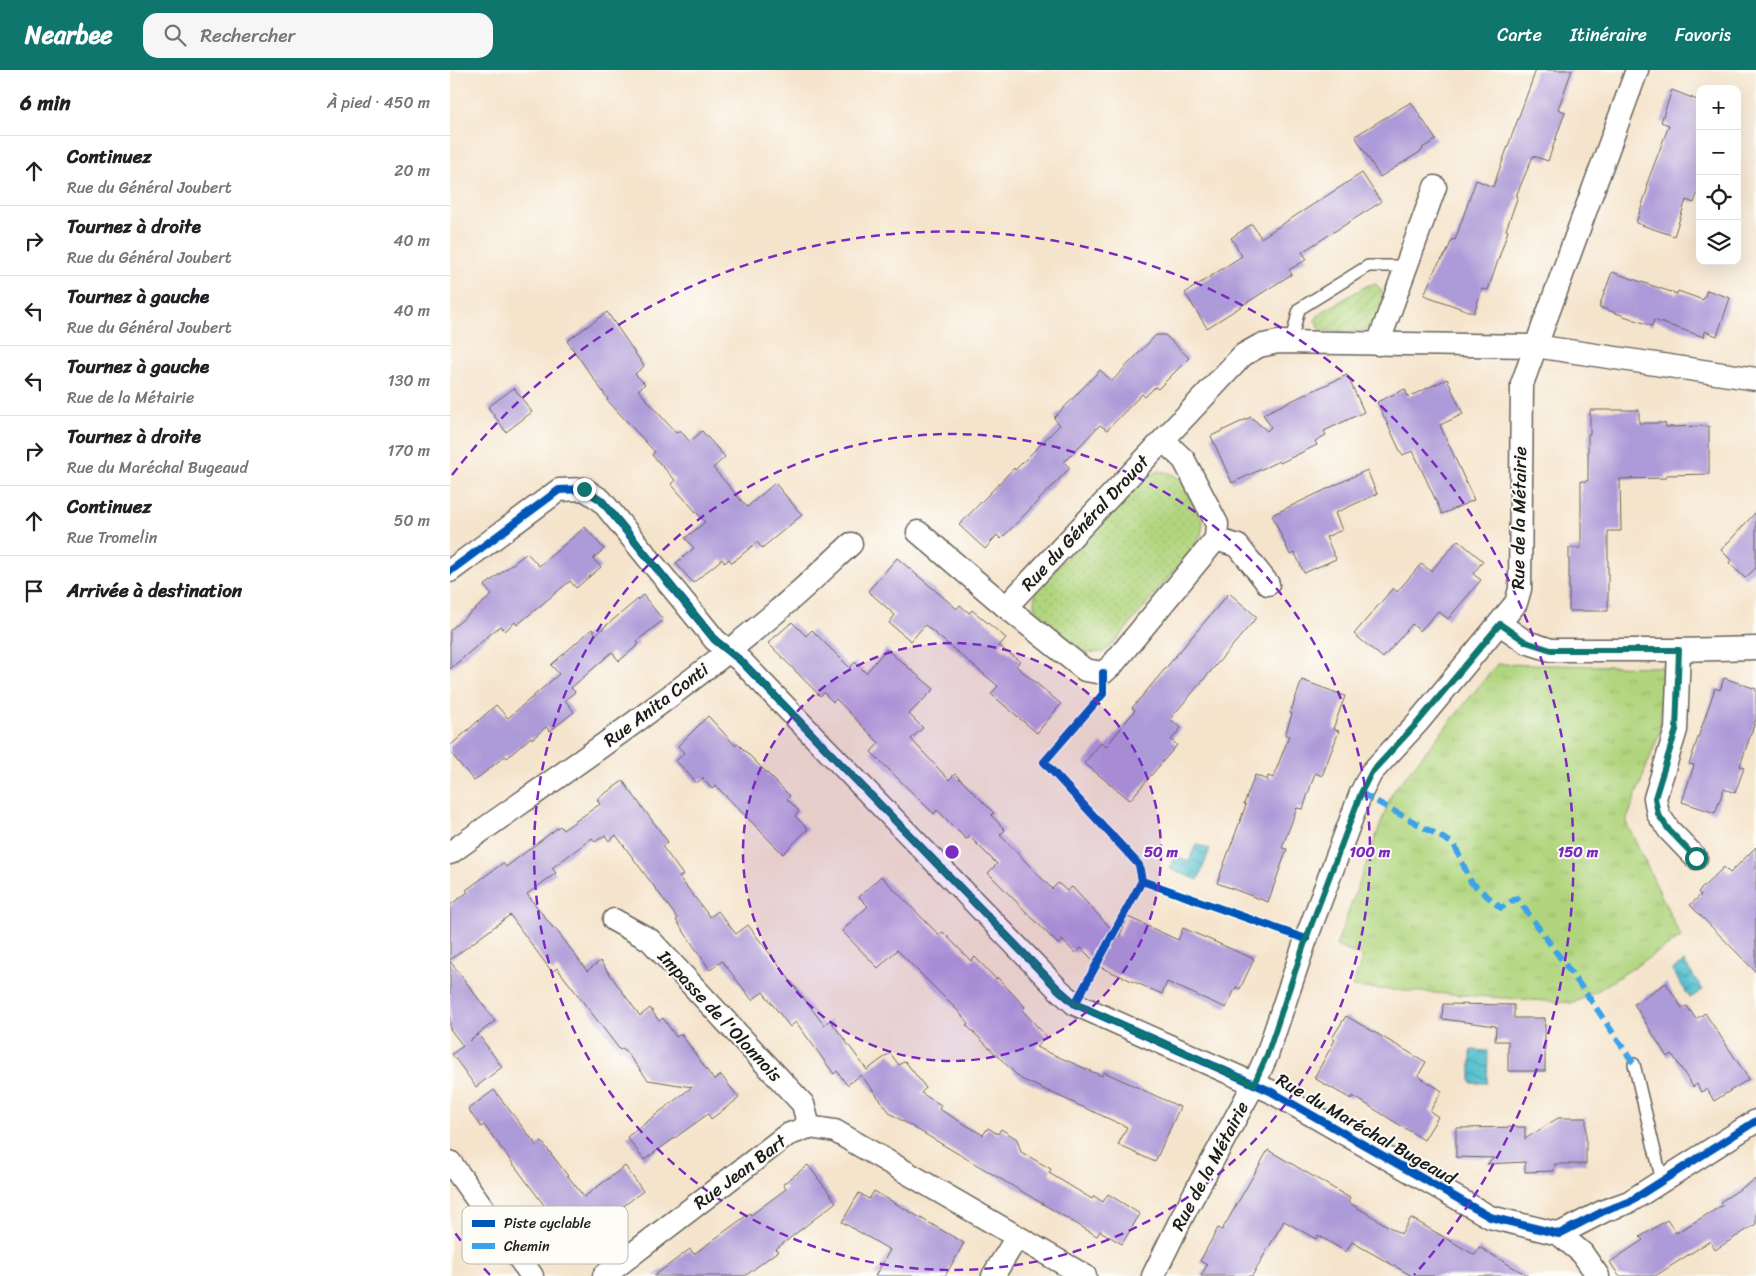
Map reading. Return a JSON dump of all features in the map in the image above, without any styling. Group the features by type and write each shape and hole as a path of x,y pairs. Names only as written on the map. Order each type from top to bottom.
{"street":[{"name":"Rue de la Métairie","path":"1153,1276 1184,1213 1254,1084 1267,1055 1306,939 1361,793 1371,773 1418,722 1516,603 1520,589 1522,384 1637,70"},
{"path":"1378,344 1435,187"},
{"name":"Rue du Général Drouot","path":"1006,607 1242,356 1260,346 1278,342 1291,342 1535,346 1756,379"},
{"name":"Rue du Général Drouot","path":"918,532 1006,607 1086,670 1103,673 1112,665 1216,539 1217,524 1184,460 1163,440"},
{"name":"Rue du Maréchal Bugeaud","path":"450,571 559,490 584,489 601,500 715,640 741,661 1058,989 1076,1004 1270,1091 1490,1217 1559,1234"},
{"path":"1216,539 1238,546 1268,584"},
{"name":"Rue Anita Conti","path":"450,853 634,722 728,651 776,612 851,544"},
{"path":"1500,624 1526,642 1551,650 1756,648"},
{"path":"1679,650 1676,730 1655,798 1658,814 1669,830 1696,858"},
{"name":"Impasse de l'Olonnois","path":"614,920 650,940 803,1104 809,1127"},
{"path":"1598,1276 1582,1253 1559,1234 1604,1211 1628,1202 1756,1121"},
{"path":"809,1127 834,1131 1085,1276"},
{"name":"Rue Jean Bart","path":"628,1258 787,1135 809,1127"},
{"path":"450,1162 482,1206"},
{"path":"993,1276 1017,1238"},
{"path":"523,1264 532,1276"},
{"name":"Rue Jean Bart","path":"604,1276 620,1264"}],"lane":[{"path":"1291,342 1299,310 1368,266 1406,266"},
{"path":"1634,1064 1662,1181"}],"green space":[{"path":"1376,284 1384,294 1379,315 1372,326 1353,331 1325,331 1320,329 1315,320 1322,312 1368,285"},
{"path":"1159,471 1170,473 1183,481 1203,523 1201,535 1193,548 1116,641 1104,652 1086,653 1044,621 1039,615 1034,606 1037,588 1140,480"},
{"path":"1497,664 1663,667 1660,731 1626,822 1681,937 1597,991 1573,1003 1352,987 1363,957 1336,946 1392,793"}],"water":[{"path":"1196,844 1210,849 1198,880 1170,869 1175,856 1189,861"},
{"path":"1684,962 1703,990 1690,998 1672,970"},
{"path":"1471,1050 1488,1051 1487,1083 1471,1083"}],"building":[{"path":"1536,70 1572,70 1558,109 1565,112 1548,161 1533,156 1516,196 1518,196 1506,230 1508,231 1488,290 1482,289 1474,313 1424,295 1436,267 1447,252 1452,239 1455,240 1476,180 1493,187"},
{"path":"1672,90 1696,99 1696,197 1694,203 1686,200 1674,236 1636,223 1648,187 1646,186 1669,125 1661,122"},
{"path":"1411,102 1436,140 1380,177 1355,136"},
{"path":"1362,173 1381,202 1302,252 1307,259 1289,270 1292,274 1207,328 1185,293 1242,256 1231,238 1252,224 1261,238"},
{"path":"1612,272 1677,294 1678,291 1703,300 1707,290 1730,298 1717,336 1705,331 1704,337 1654,320 1652,326 1599,307"},
{"path":"607,312 644,366 635,374 645,384 638,390 676,433 680,430 690,442 702,431 725,457 713,468 747,507 775,483 802,515 762,548 757,542 732,563 729,559 725,563 722,559 693,583 676,563 694,548 685,538 705,522 671,484 675,480 652,455 655,452 607,400 567,341"},
{"path":"1156,335 1165,335 1189,358 1158,389 1155,387 1145,397 1142,394 1107,430 1100,425 1064,462 1070,468 1001,539 997,535 985,549 959,525 1014,468 1015,470 1060,425 1054,418 1100,370 1112,381"},
{"path":"1347,375 1364,412 1324,431 1326,435 1315,441 1317,445 1232,483 1211,436 1251,417 1267,431 1271,427 1263,414"},
{"path":"1447,379 1463,414 1440,425 1474,500 1442,514 1413,451 1402,455 1377,402 1405,389 1408,397"},
{"path":"514,388 532,412 506,432 488,407"},
{"path":"1590,410 1639,410 1639,423 1665,423 1666,427 1709,426 1709,474 1666,475 1666,478 1620,479 1621,531 1608,531 1608,611 1569,611 1569,548 1581,548 1581,481 1588,481"},
{"path":"1367,470 1377,494 1335,513 1342,530 1326,537 1336,559 1304,573 1295,553 1290,555 1272,515"},
{"path":"1756,512 1756,568 1745,578 1729,563 1731,560 1721,550"},
{"path":"585,527 604,549 593,559 601,567 576,588 570,581 517,625 515,622 505,631 500,626 450,669 450,630 492,595 484,586 527,553 539,566"},
{"path":"1458,540 1483,561 1473,574 1481,580 1448,619 1438,611 1420,631 1412,624 1383,658 1354,634 1393,588 1397,592 1421,564 1431,571"},
{"path":"897,558 957,609 960,605 969,613 972,610 1006,638 999,646 1020,661 1016,666 1061,704 1037,733 991,694 998,686 925,625 911,641 889,623 895,615 868,591"},
{"path":"1229,593 1257,617 1170,719 1181,728 1171,740 1177,745 1130,800 1084,763 1101,743 1106,747 1135,710 1132,708"},
{"path":"643,595 663,620 637,641 639,644 619,661 612,652 571,688 575,692 565,700 574,712 550,731 546,727 532,739 531,737 507,758 505,756 474,781 450,752 450,746 496,705 508,718 559,674 551,665 592,629 596,634"},
{"path":"792,622 806,636 812,630 850,668 855,662 866,673 886,649 934,689 909,714 923,728 911,739 949,780 955,774 994,813 991,815 1005,830 1000,835 1052,889 1058,883 1067,891 1072,887 1119,937 1128,917 1178,940 1183,928 1254,959 1240,989 1236,987 1226,1008 1167,982 1162,994 1100,967 1081,948 1075,953 1062,940 1058,944 988,873 997,864 970,837 966,839 937,810 934,814 871,752 879,743 836,699 833,702 824,693 820,696 768,643"},
{"path":"1724,678 1756,689 1756,719 1740,766 1744,768 1735,793 1724,789 1715,813 1682,802 1694,765 1689,764 1715,688 1720,690"},
{"path":"1302,680 1345,696 1333,729 1339,731 1322,776 1315,773 1303,809 1297,808 1282,848 1287,849 1268,902 1217,883 1255,775 1267,780 1268,776 1273,778 1289,736 1285,735 1292,714 1290,713"},
{"path":"708,716 735,745 737,743 790,796 787,799 799,811 795,816 808,829 783,854 716,786 712,789 702,778 697,783 676,761 684,753 678,746"},
{"path":"623,781 668,842 662,846 683,875 679,877 710,917 718,911 736,934 748,925 824,1025 830,1020 867,1070 890,1053 899,1065 905,1061 926,1088 921,1093 941,1105 939,1109 983,1135 988,1128 998,1134 1001,1129 1017,1139 1021,1152 1051,1169 1049,1173 1092,1199 1094,1196 1103,1202 1108,1194 1140,1214 1122,1244 1100,1231 1097,1236 891,1114 861,1075 847,1085 837,1071 834,1074 796,1022 790,1027 763,992 752,1000 722,961 710,970 676,920 678,919 616,835 609,841 605,835 595,842 592,838 552,868 556,873 527,894 587,971 600,961 640,1016 650,1008 659,1021 663,1018 676,1037 681,1034 714,1080 721,1075 739,1098 711,1119 708,1114 644,1160 627,1137 692,1087 648,1080 623,1048 620,1050 557,968 552,972 510,915 450,960 450,905 468,892 466,890 503,863 506,867 560,826 563,830 600,804 597,799"},
{"path":"1756,847 1756,972 1690,905 1701,895 1698,892 1724,867 1730,873"},
{"path":"881,876 939,935 943,932 971,961 975,957 1025,1007 1022,1010 1047,1037 1036,1047 1102,1076 1104,1072 1180,1107 1155,1162 1118,1145 1127,1127 1021,1079 966,1025 968,1023 959,1012 897,950 878,968 842,931 868,906 859,897"},
{"path":"450,961 495,1021 478,1034 502,1067 476,1087 452,1054 463,1046 450,1029"},
{"path":"1666,983 1682,1008 1687,1006 1696,1019 1705,1013 1749,1079 1714,1101 1707,1089 1701,1092 1697,1084 1693,1087 1672,1054 1667,1057 1634,1004"},
{"path":"1443,1004 1514,1005 1514,1018 1545,1018 1545,1071 1508,1071 1508,1041 1495,1041 1496,1026 1442,1019"},
{"path":"1346,1016 1426,1062 1418,1076 1442,1091 1430,1111 1438,1117 1424,1140 1353,1096 1351,1099 1314,1078 1335,1040 1332,1038"},
{"path":"494,1090 537,1146 542,1142 584,1197 625,1166 643,1191 624,1206 545,1206 484,1125 481,1127 468,1109"},
{"path":"1558,1118 1586,1118 1586,1164 1555,1164 1554,1171 1525,1172 1525,1162 1487,1164 1494,1158 1456,1157 1456,1128 1525,1127 1525,1139"},
{"path":"1268,1150 1350,1198 1348,1202 1401,1234 1411,1218 1475,1255 1479,1247 1528,1276 1412,1276 1352,1242 1346,1252 1318,1235 1316,1239 1284,1221 1252,1276 1201,1276 1207,1265 1200,1261 1218,1228 1222,1230"},
{"path":"808,1165 836,1202 745,1276 654,1276 690,1249 694,1254 750,1213 751,1215 786,1189 783,1184"},
{"path":"1756,1179 1756,1224 1715,1250 1710,1241 1655,1276 1619,1276 1610,1262 1643,1240 1640,1237 1667,1220 1676,1233 1723,1205 1720,1202"},
{"path":"874,1191 964,1243 945,1276 875,1276 890,1250 842,1222 859,1193 869,1199"}],"marked path":[{"path":"1361,793 1454,844 1471,882 1501,908 1517,898 1588,996 1634,1064"}],"cycle path":[{"path":"450,571 559,490 584,489 601,500 715,640 741,661 1058,989 1075,1004 1270,1091 1490,1217 1559,1234 1604,1211 1629,1202 1756,1121"},
{"path":"1075,1004 1142,881 1139,865 1044,762 1103,694 1103,673"},
{"path":"1142,881 1306,939"}],"route":[{"path":"584,489 601,500 715,640 741,661 1058,989 1076,1004 1254,1084 1267,1055 1306,939 1361,793 1371,773 1418,722 1500,624 1511,634 1526,642 1551,650 1679,650 1676,730 1655,798 1658,814 1669,830 1696,858"}]}
